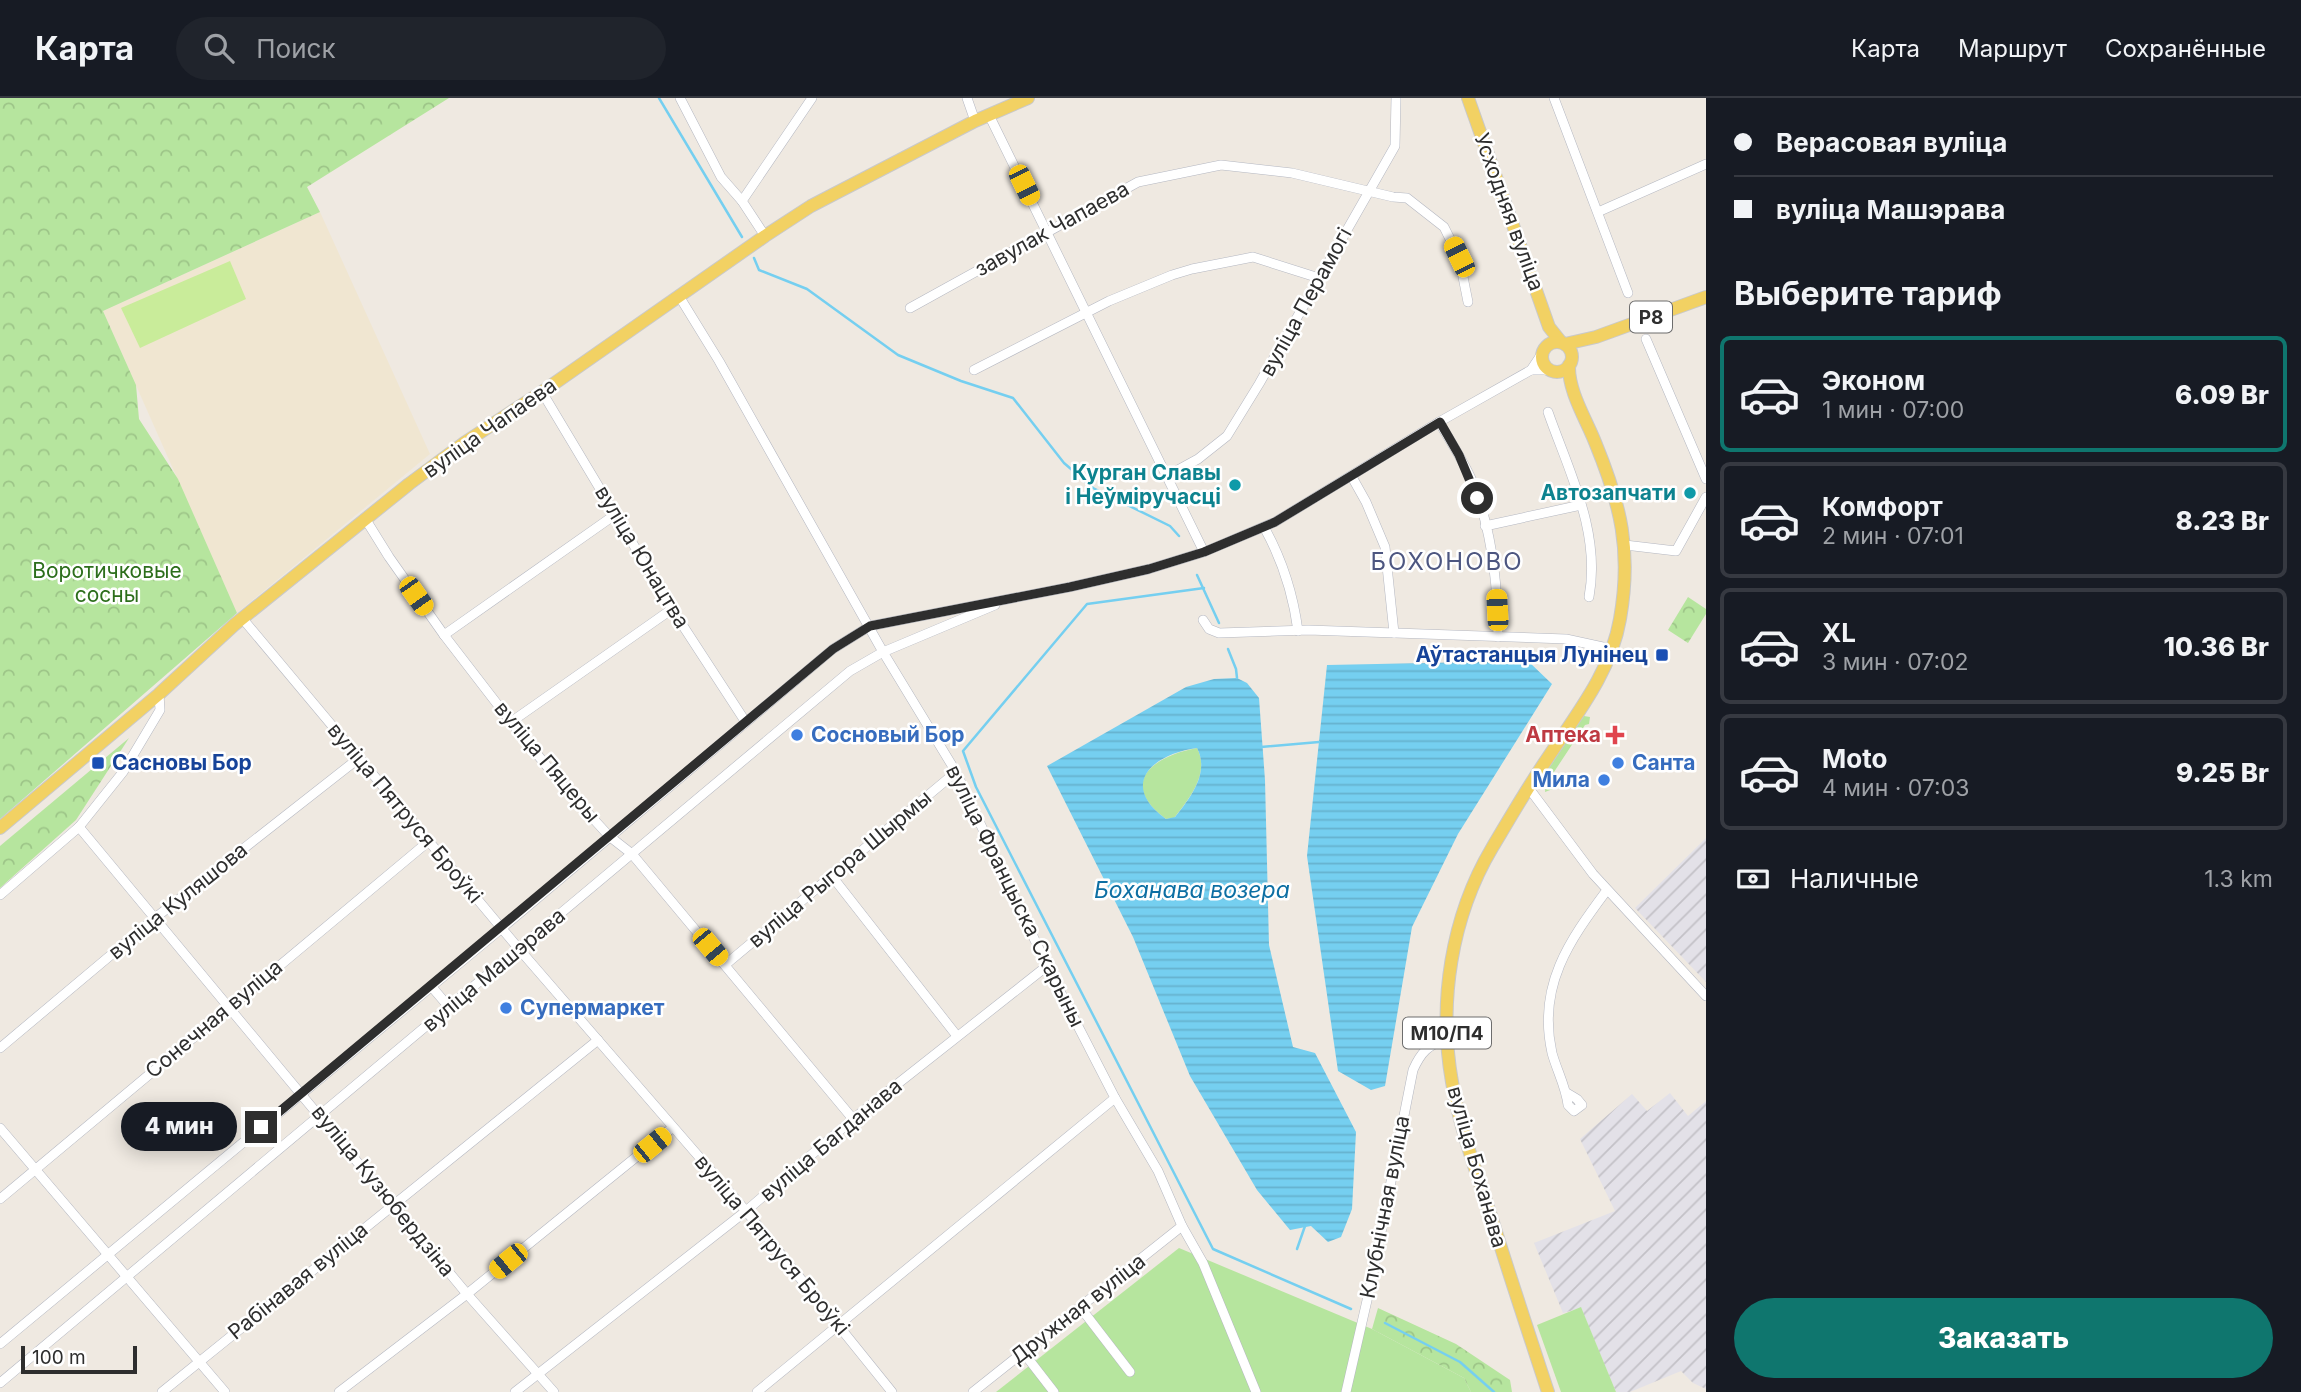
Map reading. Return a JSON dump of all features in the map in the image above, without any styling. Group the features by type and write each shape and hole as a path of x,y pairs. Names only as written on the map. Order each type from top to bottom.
{"main road":[{"name":"вуліца Чапаева","path":"0,828 159,694 242,618 464,443 542,392 765,236 835,193 975,121 1028,98"},
{"name":"Усходняя вуліца","path":"1468,98 1549,327 1550,334 1544,351"},
{"name":"Р8","path":"1563,343 1596,337 1706,297"},
{"name":"Усходняя вуліца","path":"1549,327 1563,343"},
{"name":"Р8","path":"1570,363 1596,337"},
{"path":"1563,343 1551,342 1544,351 1543,364 1572,385"},
{"name":"М10/П4","path":"1563,343 1570,349 1572,385 1611,485 1625,545"},
{"path":"1552,371 1563,370 1570,363"},
{"name":"вуліца Боханава","path":"1548,1392 1466,1140 1452,1080 1447,1039 1447,994 1462,912 1484,861 1528,787 1589,695 1612,649 1623,601 1625,545"}],"street":[{"path":"680,98 722,177 765,236"},
{"path":"742,201 811,98"},
{"path":"967,98 975,121"},
{"name":"вуліца Перамогі","path":"1167,475 1198,459 1227,436 1259,384 1395,146 1396,98"},
{"path":"1554,98 1628,293"},
{"path":"989,115 1204,552"},
{"path":"1598,212 1706,164"},
{"name":"завулак Чапаева","path":"910,308 1138,183 1221,165 1292,173 1407,198 1444,227 1459,257 1468,302"},
{"path":"974,370 1087,312 1172,275 1253,257 1319,278"},
{"name":"вуліца Францыска Скарыны","path":"679,296 719,361 883,652 956,772 1047,966 1115,1098"},
{"path":"1646,339 1706,479"},
{"name":"вуліца Машэрава","path":"0,1344 502,928 833,649 870,626 1149,569 1204,552 1264,527 1531,370 1544,351"},
{"name":"вуліца Машэрава","path":"1531,370 1552,371"},
{"name":"вуліца Юнацтва","path":"542,392 672,609 745,721"},
{"path":"1548,412 1589,532 1592,550 1589,597"},
{"path":"1440,422 1473,484 1485,526 1493,559 1498,637"},
{"path":"1352,477 1385,547 1395,633"},
{"path":"1625,545 1676,551 1706,497"},
{"path":"1485,526 1581,505"},
{"path":"444,635 616,514"},
{"name":"вуліца Пяцеры","path":"366,520 444,635 558,780 609,836 632,854 853,1119"},
{"path":"1264,527 1288,578 1298,631"},
{"name":"вуліца Машэрава","path":"0,1383 850,671 883,652 1013,597"},
{"path":"511,722 672,609"},
{"name":"вуліца Пятруся Броўкі","path":"242,618 519,949 747,1211 892,1392"},
{"path":"1203,620 1209,629 1219,633 1298,631 1566,639 1612,649"},
{"path":"0,895 79,827 123,772 160,710 159,694"},
{"name":"вуліца Куляшова","path":"0,1048 155,918 359,758"},
{"name":"вуліца Рыгора Шырмы","path":"725,965 956,772"},
{"path":"1528,787 1572,848 1607,890 1706,996"},
{"name":"вуліца Кузюбердзіна","path":"79,827 467,1293 554,1392"},
{"name":"Сонечная вуліца","path":"0,1199 429,841"},
{"path":"831,875 957,1036"},
{"path":"1567,1093 1552,1053 1549,1011 1553,986 1563,954 1574,934 1607,890"},
{"name":"вуліца Багданава","path":"514,1392 747,1211 853,1119 1047,966"},
{"path":"431,986 449,1007"},
{"name":"Клубнічная вуліца","path":"1346,1392 1371,1283 1413,1070 1420,1054 1431,1044 1447,1039"},
{"name":"Рабінавая вуліца","path":"162,1392 598,1040"},
{"path":"757,1392 1115,1098 1158,1171 1182,1226 1203,1263 1256,1392"},
{"path":"0,1128 225,1392"},
{"path":"339,1392 672,1128"},
{"name":"Дружная вуліца","path":"973,1392 1182,1226"},
{"path":"1080,1307 1130,1372"},
{"path":"1023,1353 1054,1392"}],"shaded area":[{"path":"320,212 430,454 237,613 103,311"},
{"path":"1706,838 1706,982 1635,908"},
{"path":"1670,1093 1688,1116 1706,1101 1706,1389 1693,1383 1681,1371 1630,1392 1616,1392 1581,1308 1563,1313 1534,1243 1615,1211 1580,1139 1632,1094 1647,1111"}],"green space":[{"name":"Воротичковые сосны","path":"0,98 449,98 307,187 320,212 103,311 136,385 139,419 178,479 237,613 0,819"},
{"path":"230,261 246,299 140,348 121,308"},
{"path":"1688,597 1706,609 1706,614 1688,643 1668,630"},
{"path":"1584,716 1590,717 1589,724 1585,725 1552,775 1557,779 1558,787 1545,792 1547,771"},
{"path":"129,738 76,820 0,888 0,846"},
{"path":"1197,748 1200,776 1174,818 1166,819 1151,806 1144,794 1143,783 1147,773 1167,757"},
{"path":"1179,1248 1372,1329 1464,1378 1471,1392 996,1392"},
{"path":"1581,1307 1616,1392 1561,1392 1537,1325"},
{"path":"1378,1308 1456,1344 1510,1380 1512,1392 1471,1392 1464,1378 1372,1329"}],"water":[{"name":"Боханава возера","path":"1528,661 1552,684 1458,834 1412,927 1385,1086 1371,1090 1338,1071 1307,856 1327,665"},
{"name":"Боханава возера","path":"1237,678 1247,683 1259,698 1265,780 1269,945 1293,1047 1315,1053 1356,1132 1352,1209 1341,1237 1328,1242 1311,1226 1290,1230 1257,1190 1190,1076 1133,937 1047,766 1186,687 1214,679","holes":["1197,748 1200,776 1192,793 1175,817 1166,819 1144,794 1143,783 1147,773 1155,764 1181,751"]}],"waterway":[{"path":"659,98 742,237"},
{"path":"754,258 759,270 807,289 898,355 961,381 1013,398 1064,463 1093,488 1170,526 1179,536"},
{"path":"1197,575 1219,623"},
{"path":"1204,588 1087,604 963,751 976,787 1213,1249 1351,1309"},
{"path":"1228,649 1237,678"},
{"path":"1261,747 1319,742"},
{"path":"1297,1249 1305,1226"},
{"path":"1385,1323 1460,1362 1494,1392"}],"place":[{"name":"Курган Славы і Неўміручасці","path":"1235,485"},
{"name":"Автозапчати","path":"1690,493"},
{"name":"Аўтастанцыя Лунінец","path":"1662,655"},
{"name":"Сосновый Бор","path":"797,735"},
{"name":"Аптека","path":"1615,735"},
{"name":"Сасновы Бор","path":"98,763"},
{"name":"Санта","path":"1618,763"},
{"name":"Мила","path":"1604,780"},
{"name":"Супермаркет","path":"506,1008"}],"district":[{"name":"БОХОНОВО","path":"1447,562"}],"route":[{"path":"261,1127 833,649 870,626 1070,587 1191,557 1247,536 1275,522 1440,422 1459,455 1477,498"}]}
